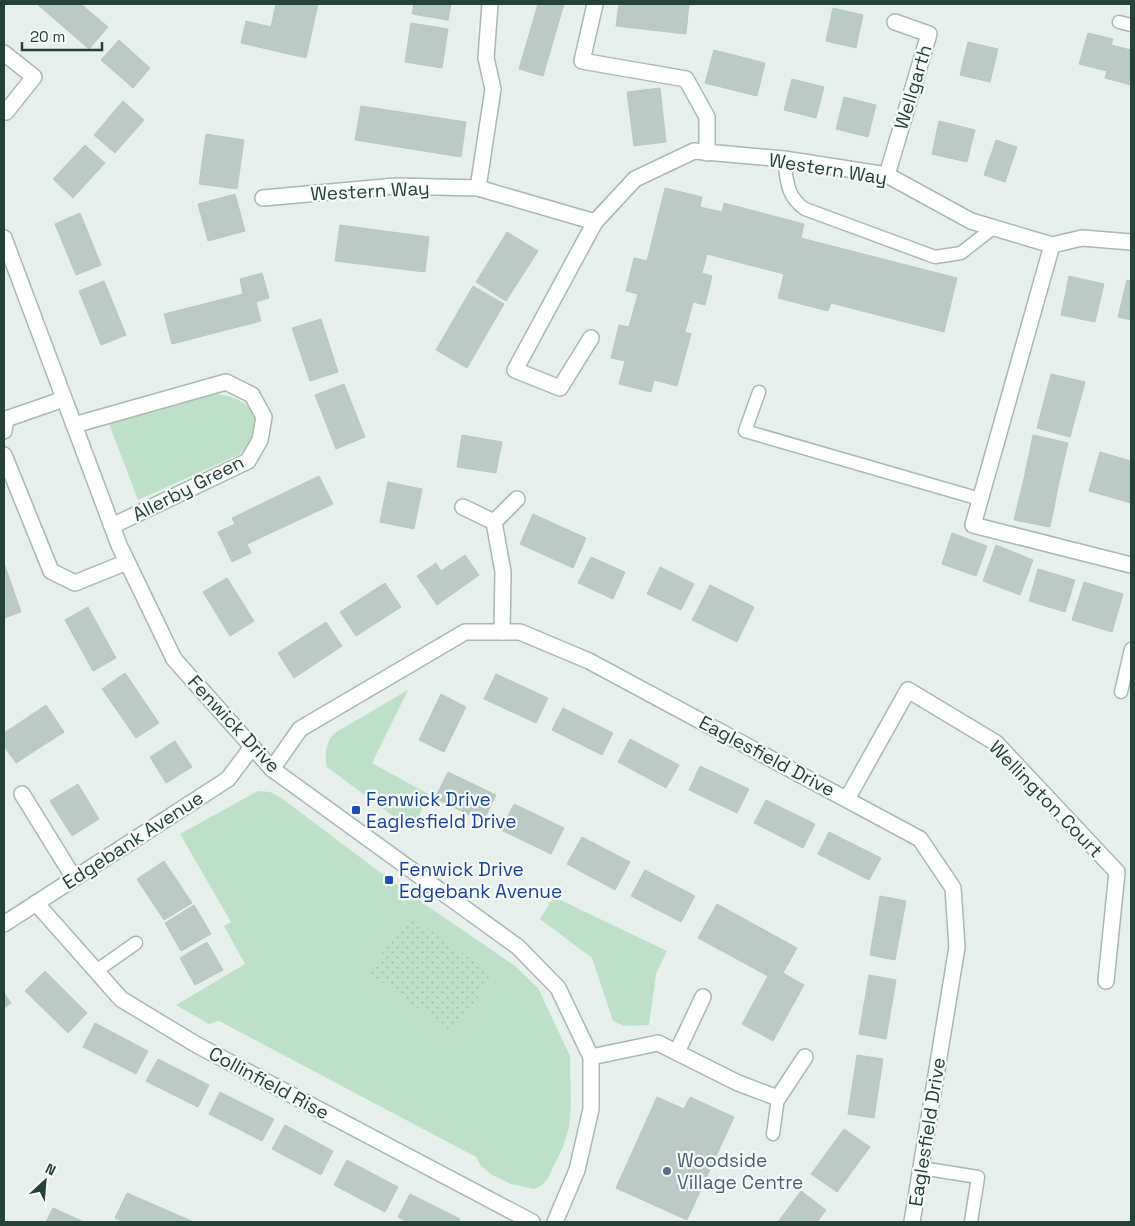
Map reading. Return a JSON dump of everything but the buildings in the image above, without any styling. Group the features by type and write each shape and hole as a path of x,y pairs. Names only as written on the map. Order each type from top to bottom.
{"street":[{"path":"478,188 493,90 486,58 490,4"},
{"path":"595,4 582,61 686,79 707,117 707,153"},
{"name":"Wellgarth","path":"887,175 929,34 895,22"},
{"path":"4,53 34,77 6,112"},
{"name":"Western Way","path":"590,338 560,388 515,370 595,222 635,179 694,151 784,159 887,175 971,221 1052,246"},
{"name":"Western Way","path":"263,198 396,186 478,188 595,222"},
{"name":"Fenwick Drive","path":"4,238 112,526 127,562 174,659 272,769 518,947 558,988 591,1057 592,1108 577,1170 555,1222"},
{"path":"1131,242 1082,238 1052,246 973,525 1131,565"},
{"name":"Allerby Green","path":"74,425 226,382 252,395 264,417 260,440 248,461 112,526"},
{"path":"4,431 6,419 64,399"},
{"path":"4,456 51,571 75,583 127,562"},
{"path":"494,522 517,498"},
{"path":"462,507 494,522"},
{"path":"494,522 503,572 502,632"},
{"name":"Eaglesfield Drive","path":"272,769 300,729 465,632 520,632 589,660 920,839 953,888 958,947 912,1222"},
{"name":"Wellington Court","path":"847,799 908,690 996,743 1118,872 1106,981"},
{"name":"Edgebank Avenue","path":"4,924 228,778 252,747"},
{"path":"22,794 74,878"},
{"name":"Collinfield Rise","path":"36,903 121,998 197,1045 532,1222"},
{"path":"677,1052 703,997"},
{"path":"591,1057 658,1043 738,1084 778,1098 805,1057"}],"lane":[{"path":"784,159 789,191 795,202 804,209 935,257 961,254 993,228"},
{"path":"759,392 745,432 980,499"},
{"path":"1121,692 1131,649"},
{"path":"96,971 136,943"},
{"path":"773,1134 778,1098"},
{"path":"921,1168 978,1177 971,1222"}],"green space":[{"path":"215,394 229,396 240,401 254,414 256,423 249,443 240,454 138,500 109,424"},
{"path":"408,690 372,763 428,794 413,831 327,767 326,758 327,746 333,734"},
{"path":"258,791 270,792 280,797 401,888 515,966 538,988 570,1056 571,1103 569,1127 563,1147 548,1178 542,1185 534,1189 511,1184 492,1175 481,1166 476,1157 219,1021 209,1024 176,1005 245,964 224,926 231,922 180,834"},
{"path":"554,897 667,951 656,974 649,1025 624,1026 613,1021 592,958 540,919"},
{"path":"410,915 494,976 452,1033 368,972"}],"place":[{"name":"Fenwick Drive Eaglesfield Drive","path":"356,810"},
{"name":"Fenwick Drive Edgebank Avenue","path":"389,880"},
{"name":"Woodside Village Centre","path":"667,1171"}]}
